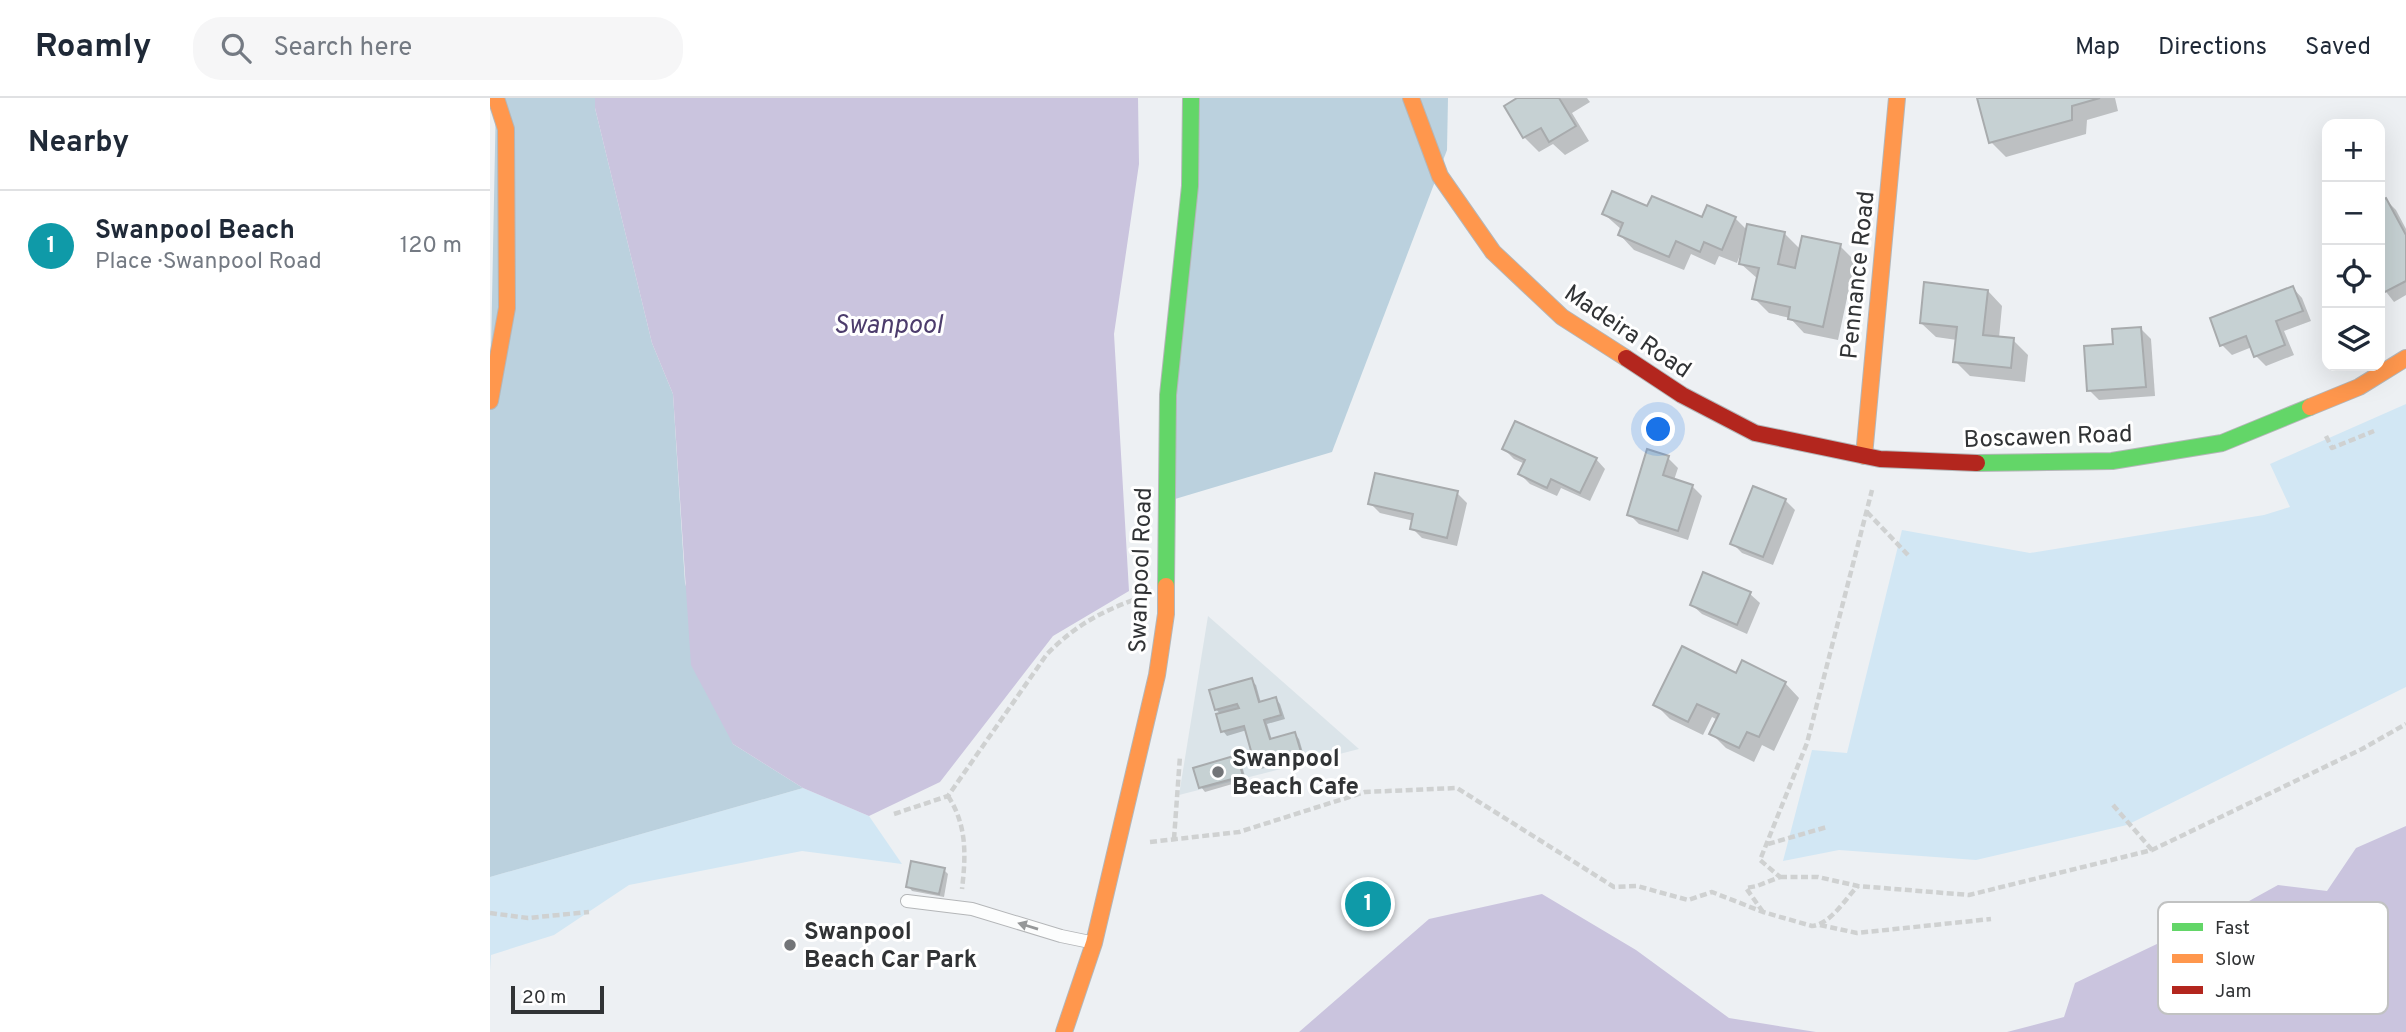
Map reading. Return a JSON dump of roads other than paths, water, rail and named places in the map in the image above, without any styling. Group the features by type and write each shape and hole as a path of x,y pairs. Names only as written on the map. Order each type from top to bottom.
{"street":[{"path":"490,401 507,308 506,129 496,98"},
{"name":"Swanpool Road","path":"1064,1032 1094,943 1157,675 1166,614 1168,395 1190,186 1191,98"},
{"name":"Madeira Road","path":"1411,98 1440,176 1493,252 1562,317 1682,395 1755,433 1880,459"},
{"name":"Pennance Road","path":"1864,456 1897,98"},
{"name":"Boscawen Road","path":"1880,459 1986,463 2112,461 2222,443 2359,387 2406,358"}],"lane":[{"path":"907,901 972,909 1061,936 1094,943"}],"water":[{"name":"Swanpool","path":"595,98 1138,98 1139,164 1114,334 1129,591 1053,636 940,782 869,816 803,788 733,744 691,665 673,394 652,343 595,108"},
{"path":"2406,826 2406,1032 2007,1032 2064,1017 2075,983 2158,943 2158,1014 2388,1014 2388,902 2247,902 2278,885 2327,891 2356,848"},
{"path":"1542,894 1636,950 1729,1018 1816,1032 1299,1032 1429,919"}],"place":[{"name":"Swanpool Beach Cafe","path":"1218,772"},
{"name":"Swanpool Beach","path":"1368,904"},
{"name":"Swanpool Beach Car Park","path":"790,945"}]}
